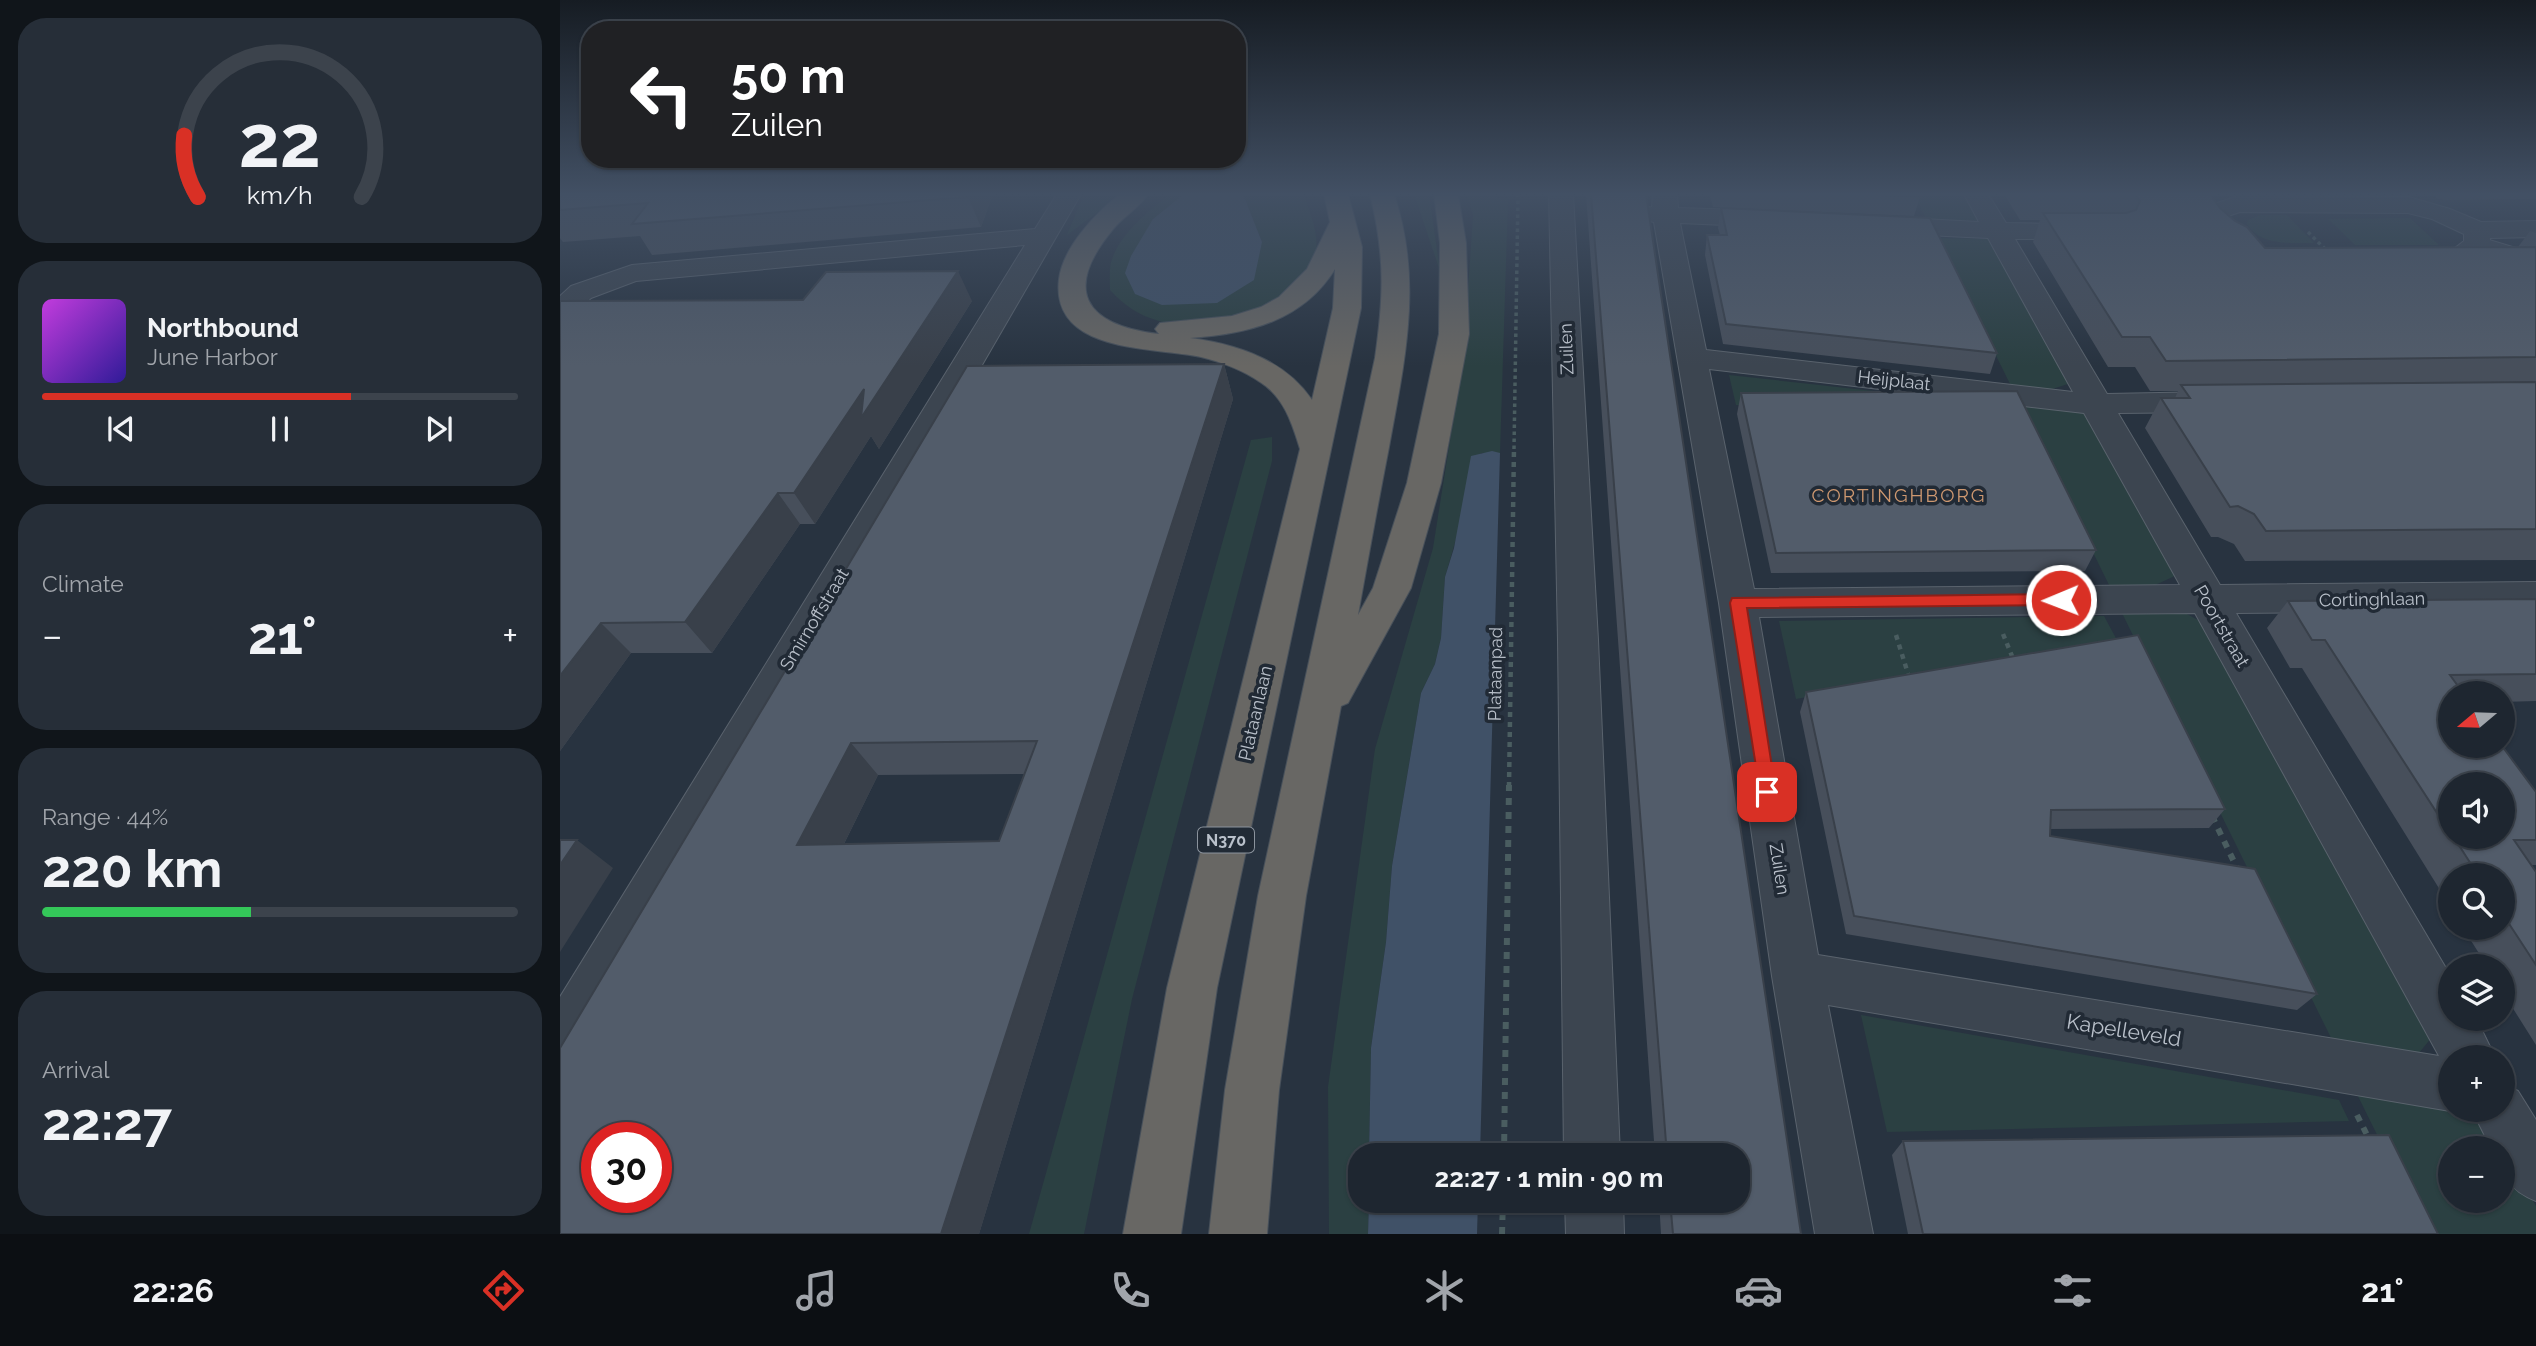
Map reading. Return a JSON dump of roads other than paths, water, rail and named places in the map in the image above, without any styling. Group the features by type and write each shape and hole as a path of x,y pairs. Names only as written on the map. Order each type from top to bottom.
{"highway":[{"path":"1083,252 1072,274 1073,298 1077,309 1100,329 1122,338 1197,348 1237,357 1277,378 1302,408 1317,449"},
{"name":"N370","path":"1106,252 1096,279 1097,291 1103,303 1129,320 1168,329 1193,329 1240,323 1266,316 1294,302 1318,274 1325,252"},
{"name":"Plataanlaan","path":"1152,1234 1192,988 1347,308 1349,252"},
{"path":"1238,1234 1256,1064 1282,896 1390,358 1397,308 1397,252"},
{"path":"1316,724 1392,588 1424,483 1454,334 1453,252"}],"street":[{"path":"560,312 581,292 632,273 869,252"},
{"name":"Smirnoffstraat","path":"560,1045 1033,252"},
{"name":"Zuilen","path":"1570,252 1592,1143"},
{"name":"Zuilen","path":"1669,252 1694,358 1738,603 1797,976 1844,1234"},
{"name":"Poortstraat","path":"2009,252 2462,1045"},
{"path":"2257,252 2266,255"},
{"path":"2397,257 2462,256 2465,252"},
{"name":"Heijplaat","path":"1694,358 2094,404 2245,402"},
{"name":"Cortinghlaan","path":"1738,603 2207,601 2536,596"},
{"name":"Kapelleveld","path":"1797,976 2438,1082"},
{"path":"2507,1122 2536,1173"},
{"path":"1594,1213 1595,1234"}],"lane":[{"path":"2517,252 2536,259"}],"water":[{"path":"1134,252 1260,252 1254,280 1217,303 1162,305 1135,294 1125,273"},
{"path":"1492,451 1500,453 1480,1143 1369,1143 1371,1048 1386,942 1392,866 1421,693 1435,664 1441,638 1445,577 1454,548 1471,456"},
{"path":"1369,1213 1478,1213 1477,1234 1368,1234"}],"district":[{"name":"CORTINGHBORG","path":"1899,495"}]}
